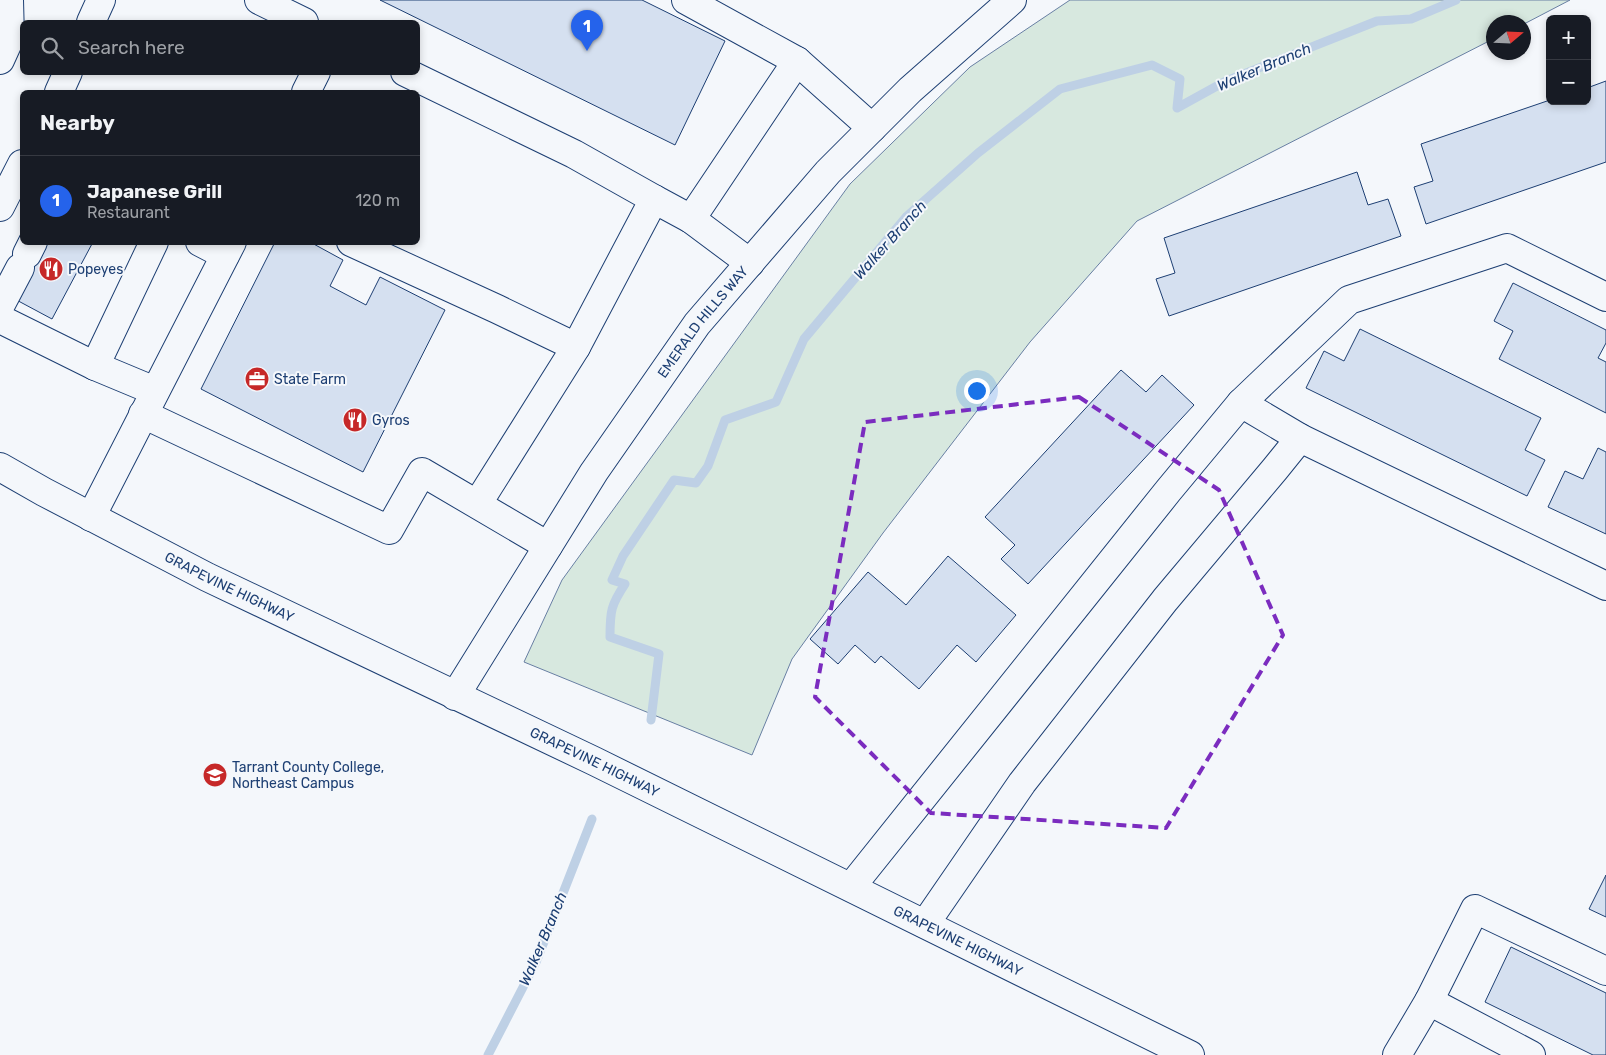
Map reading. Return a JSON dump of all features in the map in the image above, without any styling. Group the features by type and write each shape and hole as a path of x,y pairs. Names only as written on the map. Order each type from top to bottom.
{"main road":[{"path":"0,60 10,38 9,0"},
{"path":"259,0 300,20"},
{"path":"686,0 797,60 872,128"},
{"name":"EMERALD HILLS WAY","path":"456,696 594,472 697,324 828,172 910,90 1012,0"},
{"path":"691,219 797,60"},
{"path":"60,90 67,75"},
{"path":"307,90 314,75"},
{"path":"411,75 574,154 691,219 750,264"},
{"path":"0,207 20,168"},
{"path":"478,504 576,347 654,199"},
{"path":"95,366 153,245"},
{"path":"91,517 228,249 212,245"},
{"path":"358,245 576,347"},
{"path":"851,888 1168,491 1241,403 1349,300 1507,248 1606,297"},
{"path":"0,306 26,255"},
{"path":"0,319 95,366 149,403 389,530 422,472 548,546"},
{"path":"1241,403 1300,438 1606,586"},
{"path":"925,924 1022,782 1165,600 1300,438"},
{"name":"GRAPEVINE HIGHWAY","path":"0,467 206,577 594,761 1190,1055"},
{"path":"1397,1055 1429,1001 1475,909 1606,972"},
{"path":"1429,1001 1531,1055"}],"highlighted area":[{"path":"1079,397 1219,490 1283,635 1166,828 931,813 815,697 865,422"}],"shaded area":[{"path":"1070,0 1570,0 1531,20 1531,15 1486,15 1486,43 1137,221 1030,342 883,533 792,659 752,755 524,662 562,580 850,184 970,67"}],"building":[{"path":"380,0 642,0 725,41 675,145"},
{"path":"1606,81 1606,162 1426,224 1414,187 1433,181 1421,144 1546,101 1546,105 1591,105 1591,87"},
{"path":"1357,172 1368,205 1388,199 1401,236 1169,316 1156,279 1175,273 1164,238"},
{"name":"Popeyes","path":"35,245 91,245 52,319 9,296"},
{"path":"273,245 316,245 343,260 330,286 366,305 380,277 445,310 363,472 201,389"},
{"path":"1513,283 1606,330 1606,343 1598,358 1606,362 1606,413 1499,359 1513,331 1494,321"},
{"path":"1360,329 1541,418 1525,450 1545,460 1527,496 1306,388 1324,351 1344,361"},
{"path":"1121,370 1146,392 1162,375 1194,405 1028,584 1001,559 1015,545 985,517"},
{"path":"1598,448 1606,452 1606,534 1548,507 1565,471 1583,479"},
{"path":"948,556 1016,615 976,662 957,645 919,689 881,656 875,663 855,645 838,664 810,639 868,572 906,605"},
{"path":"1606,875 1606,917 1589,909"},
{"path":"1511,947 1606,993 1606,1055 1593,1055 1485,1002"}],"waterway":[{"name":"Walker Branch","path":"651,720 659,654 610,637 612,609 625,584 612,580 623,556 674,480 696,483 708,466 725,420 776,402 804,339 907,216 978,153 1060,89 1152,65 1180,79 1177,108 1226,81 1377,21 1411,19 1456,0"},
{"name":"Walker Branch","path":"488,1055 536,962 592,819"}],"place":[{"name":"Japanese Grill","path":"587,51"},
{"name":"Popeyes","path":"51,269"},
{"name":"State Farm","path":"257,379"},
{"name":"Gyros","path":"355,420"},
{"name":"Tarrant County College, Northeast Campus","path":"215,775"}]}
